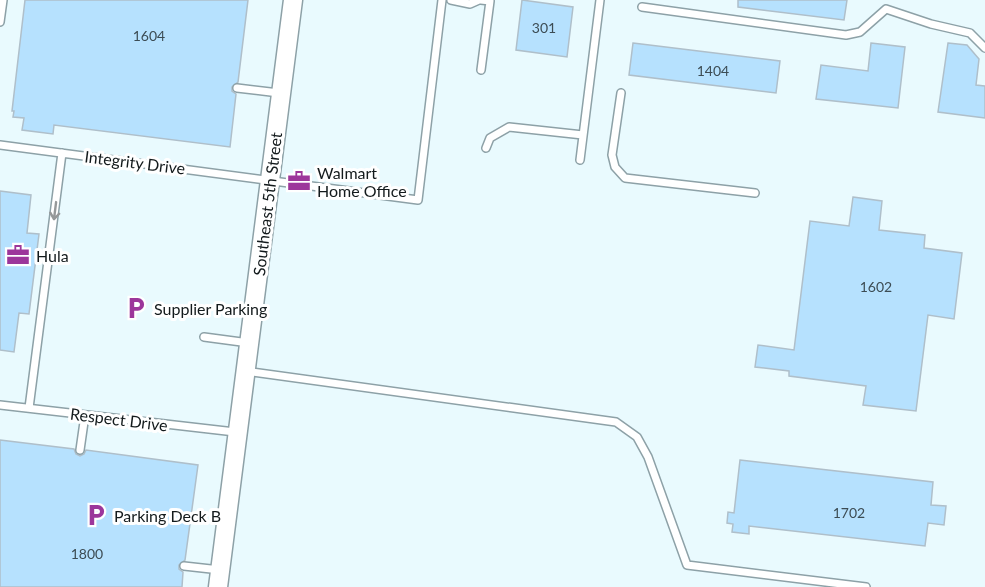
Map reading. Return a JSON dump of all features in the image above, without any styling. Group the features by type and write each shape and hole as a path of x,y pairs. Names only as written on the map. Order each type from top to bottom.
{"street":[{"name":"Southeast 5th Street","path":"219,578 292,0"}],"lane":[{"path":"0,22 3,0"},
{"name":"Integrity Drive","path":"0,145 418,200 442,0"},
{"path":"452,0 470,4 480,0 490,1 481,70"},
{"path":"580,160 600,0"},
{"path":"642,7 846,35 860,32 886,9 931,24 970,33 985,48"},
{"path":"237,88 281,93"},
{"path":"621,93 612,155 615,167 626,178 755,193"},
{"path":"486,148 490,138 509,127 583,135"},
{"path":"29,408 62,153"},
{"path":"204,337 249,343"},
{"path":"246,371 616,422 637,437 648,457 687,564 866,587"},
{"name":"Respect Drive","path":"0,405 238,433"},
{"path":"80,450 85,415"},
{"path":"184,566 219,578"}],"building":[{"path":"25,0 248,0 238,82 232,87 232,91 236,94 230,147 54,125 53,134 22,130 24,118 13,117 14,111 12,111"},
{"path":"522,0 573,7 567,57 516,50"},
{"path":"738,0 847,0 844,20 738,7"},
{"path":"633,43 780,61 776,93 629,75"},
{"path":"871,43 905,47 898,108 816,99 821,65 868,71"},
{"path":"948,43 967,45 979,59 976,85 985,86 985,118 938,112"},
{"name":"Hula","path":"0,191 31,195 27,233 39,234 29,314 19,313 14,352 0,350"},
{"path":"853,197 882,201 879,230 925,235 924,248 962,253 954,319 928,315 916,411 863,405 866,386 789,376 789,371 755,367 758,345 794,350 810,221 849,226"},
{"name":"Parking Deck B","path":"0,440 74,449 80,456 86,450 198,465 185,560 179,565 179,569 183,572 182,587 0,587"},
{"path":"740,460 933,482 931,505 946,506 944,525 928,523 925,546 749,526 749,534 732,532 733,524 727,523 728,512 734,513"}],"place":[{"name":"Walmart Home Office","path":"299,181"},
{"name":"Hula","path":"18,255"},
{"name":"Supplier Parking","path":"136,308"},
{"name":"Parking Deck B","path":"96,515"}]}
